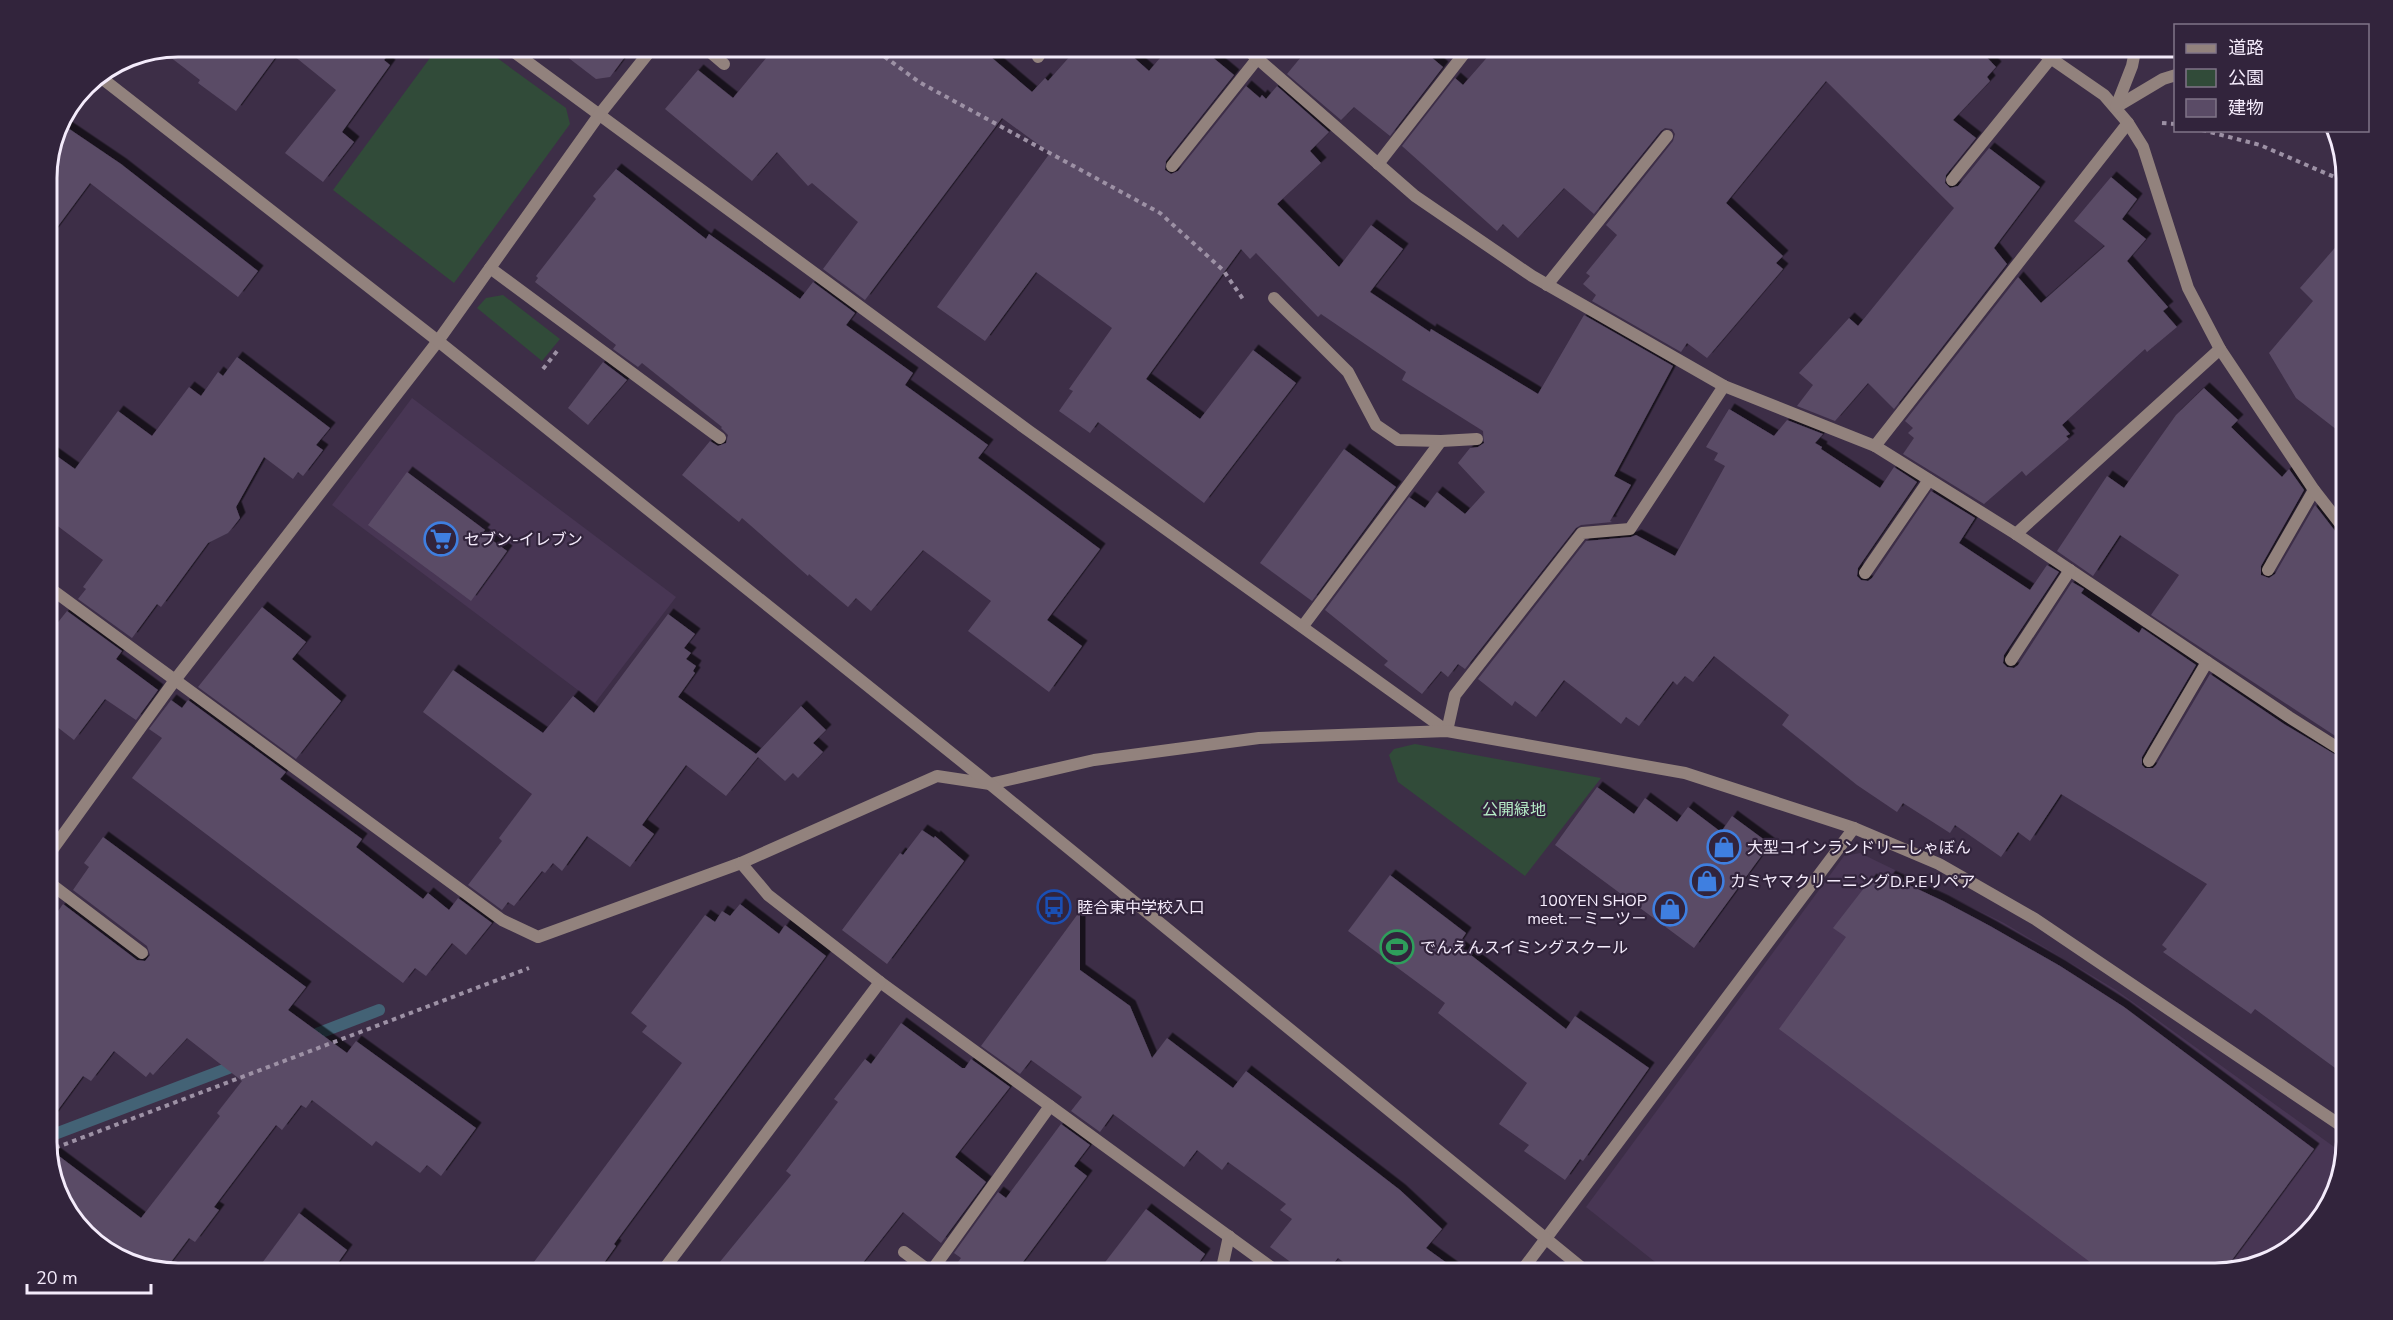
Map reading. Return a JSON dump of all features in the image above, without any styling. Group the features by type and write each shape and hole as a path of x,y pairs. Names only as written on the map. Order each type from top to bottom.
{"street":[{"path":"521,57 1029,430 1447,731"},
{"path":"57,843 175,680 438,341 599,115 645,57"},
{"path":"715,57 723,64"},
{"path":"1378,164 1461,57"},
{"path":"2116,107 2133,66 2134,57"},
{"path":"1952,180 2051,58 2104,95 2116,107 2143,147 2188,288 2220,349 2314,490 2336,518"},
{"path":"1172,166 1257,59 1416,196 1547,285 1724,386 1875,446 2016,534 2336,746"},
{"path":"2116,107 2163,79 2174,75"},
{"path":"106,81 438,341 990,784 1574,1263"},
{"path":"1875,446 2128,123"},
{"path":"1547,285 1667,136"},
{"path":"490,268 720,438"},
{"path":"1274,298 1348,372 1376,425 1398,440 1477,439"},
{"path":"2016,534 2220,349"},
{"path":"1447,731 1455,695 1582,533 1630,529 1724,386"},
{"path":"1303,626 1440,441"},
{"path":"1866,573 1929,480"},
{"path":"2268,570 2314,490"},
{"path":"2010,660 2070,570"},
{"path":"57,593 502,920 538,938 741,863 937,776 990,784 1094,760 1259,738 1447,731 1685,773 1854,828 1939,864 2035,919 2336,1122"},
{"path":"2149,760 2207,662"},
{"path":"1528,1263 1854,828"},
{"path":"741,863 768,895 880,982 1265,1263"},
{"path":"57,888 142,952"},
{"path":"669,1263 880,982"},
{"path":"937,1263 1050,1106"},
{"path":"1223,1263 1229,1236"},
{"path":"904,1252 918,1263"}],"path":[{"path":"885,57 919,82 1160,213 1222,270 1250,308"},
{"path":"2210,132 2260,145 2336,178"},
{"path":"57,1147 529,968"}],"shaded area":[{"path":"412,398 676,597 595,703 332,505"},
{"path":"1860,853 2004,923 2116,990 2336,1148 2334,1166 2324,1196 2306,1222 2276,1247 2247,1259 2231,1262 1656,1263 1586,1207 1844,856"}],"green space":[{"path":"431,57 496,57 566,108 570,124 454,283 333,190"},
{"path":"503,295 560,339 542,361 477,308 486,298"},
{"name":"公開緑地","path":"1415,744 1601,778 1525,876 1398,782 1389,755 1394,749"}],"building":[{"path":"171,57 276,57 236,111 198,83 200,80"},
{"path":"295,57 386,57 384,60 390,65 342,132 354,142 323,182 285,153 336,90"},
{"path":"567,57 625,57 610,77 596,79"},
{"path":"767,57 991,57 1032,92 1045,78 1048,81 1069,57 1133,57 1149,71 1161,57 1212,57 1234,75 1166,161 1165,170 1171,174 1178,171 1246,86 1260,98 1262,95 1266,99 1277,86 1329,132 1310,151 1321,163 1277,204 1339,267 1371,225 1403,249 1370,292 1430,332 1431,329 1538,394 1584,315 1673,366 1614,476 1631,485 1610,521 1612,522 1581,525 1576,528 1465,669 1458,664 1448,677 1441,671 1422,694 1384,665 1388,661 1325,610 1409,497 1425,508 1437,492 1465,514 1485,492 1458,463 1470,448 1484,443 1483,431 1402,380 1406,372 1321,314 1318,317 1256,253 1250,259 1241,249 1146,379 1200,419 1253,350 1296,383 1204,503 1098,422 1090,433 1059,411 1073,391 1069,389 1112,328 1036,272 985,341 937,307 1050,153 1002,118 865,300 823,269 858,222 812,183 808,186 777,152 752,181 665,109 698,70 733,98"},
{"path":"1301,57 1431,57 1443,67 1390,136 1354,107 1341,120 1287,74"},
{"path":"1487,57 1986,57 1996,67 1987,77 1990,81 1953,120 1976,138 1946,175 1945,183 1950,188 1958,186 1989,148 2040,187 1994,248 2007,264 1894,409 1868,383 1835,421 1797,406 1813,385 1799,373 1849,318 1858,326 1954,208 1826,81 1726,203 1783,256 1776,263 1783,269 1707,358 1687,343 1681,352 1592,301 1596,295 1583,284 1590,276 1586,273 1617,235 1606,225 1673,141 1675,134 1672,129 1665,128 1661,131 1594,214 1564,188 1518,238 1503,224 1497,231 1402,146 1455,78 1463,85"},
{"path":"67,128 121,164 258,271 238,297 90,183 57,228 57,170 59,154"},
{"path":"616,169 706,239 709,234 800,299 813,282 855,313 846,325 913,373 905,385 988,445 978,458 1100,549 1047,620 1082,646 1049,692 968,631 991,601 923,550 871,611 856,598 848,607 809,574 808,576 742,518 739,522 682,475 710,441 718,446 726,443 728,435 722,427 642,363 638,367 613,349 616,345 535,282 538,278 536,276 596,199 593,196"},
{"path":"2111,177 2137,199 2122,219 2146,239 2127,261 2168,307 2163,311 2177,327 2147,352 2145,349 2062,425 2070,434 2066,436 2069,439 2026,476 2022,471 1984,504 1903,454 1914,438 1908,433 1913,428 1905,421 2018,277 2041,303 2105,246 2074,221"},
{"path":"2336,247 2336,429 2296,398 2269,353 2313,301 2300,288"},
{"path":"237,357 330,428 316,445 323,450 303,476 298,472 293,479 264,457 236,507 240,518 228,533 208,543 161,607 157,604 132,638 78,599 86,589 83,587 103,560 57,526 57,456 75,469 118,411 152,436 189,387 201,396 218,372 223,376"},
{"path":"603,362 627,380 588,425 568,408"},
{"path":"2204,388 2238,420 2231,427 2282,477 2289,469 2304,490 2261,566 2261,575 2269,578 2275,574 2315,505 2336,532 2336,736 2151,615 2179,575 2120,535 2093,576 2057,551 2107,476 2124,488 2176,415"},
{"path":"1729,409 1774,436 1787,420 1823,434 1815,443 1822,447 1821,449 1880,488 1894,467 1917,482 1858,568 1857,576 1861,580 1868,581 1872,578 1931,491 1975,518 1959,543 2030,590 2047,565 2059,572 2004,655 2003,663 2007,667 2014,668 2018,665 2072,582 2084,589 2081,593 2139,633 2142,628 2196,665 2142,757 2142,765 2145,768 2153,768 2156,765 2210,674 2284,724 2336,755 2336,1069 2255,1009 2251,1014 2163,952 2167,949 2162,945 2207,884 2061,794 2030,841 2018,832 2001,857 1955,825 1950,833 1903,803 1897,812 1857,785 1782,725 1789,715 1714,656 1693,682 1685,676 1677,685 1673,681 1639,726 1626,717 1621,724 1564,680 1536,717 1515,701 1512,706 1478,679 1586,541 1636,535 1675,556 1725,466 1714,460 1718,453 1706,447"},
{"path":"1344,449 1396,487 1312,601 1260,563"},
{"path":"407,472 485,530 482,533 507,551 471,601 368,525"},
{"path":"262,607 306,642 292,659 341,701 296,759 198,687"},
{"path":"67,611 122,651 116,659 158,690 136,720 105,699 74,740 57,727 57,624"},
{"path":"668,614 695,634 684,648 691,653 686,659 696,666 693,671 695,673 678,697 756,754 801,706 826,730 813,743 823,752 798,778 793,773 785,781 758,757 726,796 686,765 642,825 654,834 630,867 587,836 562,871 553,863 545,873 542,871 514,906 508,902 502,910 468,885 502,841 499,838 532,794 423,712 453,670 543,733 573,696 594,713"},
{"path":"171,700 182,708 188,700 286,772 280,779 362,839 356,847 423,899 428,893 449,910 458,898 492,923 466,955 452,943 426,976 415,968 403,983 132,778 162,738 149,729"},
{"path":"1597,787 1634,814 1645,798 1677,822 1688,807 1721,832 1732,816 1770,844 1694,948 1555,845"},
{"path":"922,830 934,838 935,836 964,861 887,964 842,930 900,853 903,855"},
{"path":"103,837 306,987 288,1010 347,1053 356,1041 476,1128 441,1176 427,1165 420,1173 376,1141 372,1146 312,1100 306,1108 301,1105 282,1130 276,1125 214,1207 219,1210 195,1242 189,1238 171,1263 146,1259 124,1251 98,1233 87,1222 69,1196 58,1155 141,1218 220,1116 217,1113 242,1081 187,1038 153,1075 150,1072 146,1077 114,1051 91,1081 83,1076 57,1111 57,913 63,904 137,960 145,961 150,955 147,946 73,890 89,867 84,863"},
{"path":"1390,875 1466,933 1458,945 1566,1029 1575,1016 1649,1068 1583,1161 1580,1159 1565,1180 1524,1151 1529,1145 1499,1124 1527,1083 1438,1013 1445,1003 1348,931"},
{"path":"1890,876 1943,901 2060,966 2124,1007 2314,1149 2230,1262 2091,1263 1779,1029 1846,937 1833,928 1871,879 1882,887"},
{"path":"740,904 779,934 785,925 826,956 614,1244 616,1246 604,1263 533,1263 682,1063 642,1032 647,1026 631,1013 705,915 715,922 722,911 730,916"},
{"path":"1080,911 1080,970 1130,1006 1152,1058 1167,1038 1233,1088 1246,1071 1400,1190 1442,1229 1426,1248 1447,1263 1345,1263 1338,1258 1334,1263 1292,1263 1270,1247 1292,1219 1280,1210 1286,1204 1228,1162 1222,1170 1197,1150 1184,1167 1113,1114 1100,1132 1071,1111 1082,1097 1031,1060 1020,1074 981,1046"},
{"path":"901,1023 962,1068 965,1068 971,1059 1010,1087 955,1157 986,1182 941,1243 903,1212 863,1263 719,1263 791,1175 786,1171 838,1102 834,1099 865,1059 871,1064"},
{"path":"1061,1124 1090,1145 1074,1166 1087,1176 1022,1263 957,1263 961,1258 954,1253 998,1192 1006,1198"},
{"path":"1146,1209 1205,1254 1199,1263 1104,1263"},
{"path":"299,1213 347,1250 338,1263 262,1263"}],"waterway":[{"path":"306,1038 379,1010"},
{"path":"57,1133 242,1063"}],"place":[{"name":"セブン-イレブン","path":"441,539"},
{"name":"大型コインランドリーしゃぼん","path":"1724,847"},
{"name":"カミヤマクリーニングD.P.Eリペア","path":"1707,881"},
{"name":"睦合東中学校入口","path":"1054,907"},
{"name":"100YEN SHOP meet.－ミーツ－","path":"1670,909"},
{"name":"でんえんスイミングスクール","path":"1397,947"}]}
